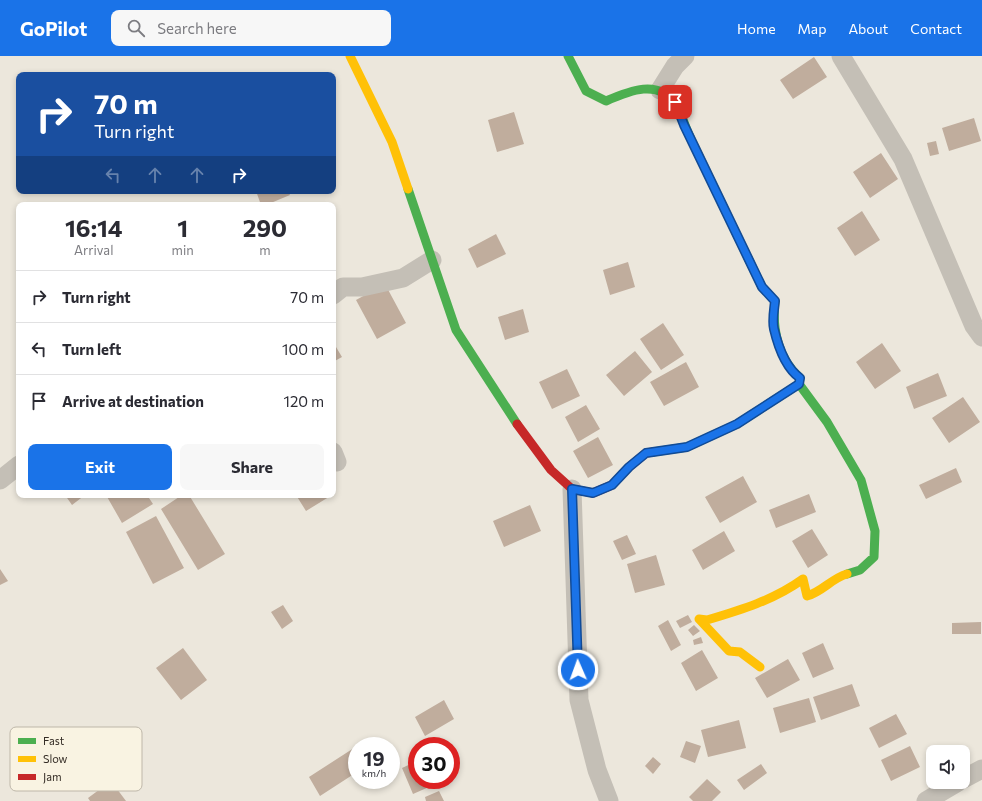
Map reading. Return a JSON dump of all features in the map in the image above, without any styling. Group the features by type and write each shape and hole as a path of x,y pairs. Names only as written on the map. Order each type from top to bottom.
{"street":[{"path":"350,56 392,142 456,330 515,422 551,470 572,489 593,493 612,485 629,467 646,453 687,447 737,424 799,384"},
{"path":"568,56 586,91 606,101 637,88 660,90 675,102 684,125 762,287 775,301 774,328 785,360 794,374 800,378 799,384 826,422 861,480 875,531 874,557 860,570 840,576 814,594 807,596 803,580 789,590 757,605 707,620 699,619 707,632 716,637 729,651 740,652 760,667"},
{"path":"660,90 675,66 685,56"},
{"path":"841,56 903,159 974,326 982,337"},
{"path":"336,293 343,287 362,287 403,278 432,260"},
{"path":"0,480 16,467"},
{"path":"572,489 578,700 597,770 609,801"},
{"path":"970,775 982,769"},
{"path":"926,801 946,789"}],"building":[{"path":"814,57 827,77 793,99 780,80"},
{"path":"514,112 524,144 497,152 488,120"},
{"path":"974,118 981,141 949,151 942,128"},
{"path":"936,141 939,154 930,156 927,143"},
{"path":"881,153 898,179 870,198 853,172"},
{"path":"257,194 290,195 273,202 260,202"},
{"path":"862,211 880,240 855,256 837,228"},
{"path":"496,234 506,254 477,268 468,249"},
{"path":"628,262 635,287 610,295 603,270"},
{"path":"385,284 406,323 377,339 356,300"},
{"path":"523,309 529,332 505,340 498,317"},
{"path":"663,323 684,355 661,370 640,339"},
{"path":"882,343 901,371 875,389 856,362"},
{"path":"336,347 342,357 336,360"},
{"path":"635,351 652,372 624,396 606,375"},
{"path":"686,362 699,387 664,406 650,382"},
{"path":"567,369 580,396 552,409 539,382"},
{"path":"938,373 947,396 914,409 906,387"},
{"path":"963,397 980,422 949,443 932,418"},
{"path":"586,405 600,429 578,442 565,417"},
{"path":"598,437 613,465 588,478 573,451"},
{"path":"956,468 962,482 926,499 919,485"},
{"path":"743,476 757,502 720,523 705,497"},
{"path":"809,494 816,512 776,528 769,510"},
{"path":"67,498 81,498 72,505"},
{"path":"108,498 149,498 153,504 122,523"},
{"path":"178,498 191,498 225,554 198,570 161,509"},
{"path":"298,498 327,498 306,511"},
{"path":"530,505 541,531 504,547 493,521"},
{"path":"156,516 184,568 153,584 126,532"},
{"path":"812,529 828,555 808,568 792,541"},
{"path":"724,531 735,551 703,570 692,550"},
{"path":"627,535 636,554 622,560 613,541"},
{"path":"656,555 665,585 635,593 627,564"},
{"path":"0,569 8,581 0,585"},
{"path":"283,605 293,621 282,629 271,612"},
{"path":"688,615 692,622 680,628 676,621"},
{"path":"668,620 681,645 671,651 658,626"},
{"path":"981,622 981,634 952,634 952,623"},
{"path":"694,625 700,631 693,636 688,630"},
{"path":"701,637 703,643 694,645 693,640"},
{"path":"823,643 834,669 813,678 802,653"},
{"path":"183,648 207,680 181,700 156,668"},
{"path":"702,650 718,678 696,691 681,663"},
{"path":"788,659 800,680 767,698 755,678"},
{"path":"852,684 860,706 821,720 813,697"},
{"path":"809,698 816,722 780,733 773,708"},
{"path":"444,700 454,719 425,736 415,717"},
{"path":"896,714 907,734 879,748 869,728"},
{"path":"739,720 746,748 708,757 701,730"},
{"path":"686,741 701,746 695,763 680,757"},
{"path":"910,746 920,767 891,781 881,760"},
{"path":"348,752 348,778 320,796 309,777"},
{"path":"653,757 661,764 653,774 645,766"},
{"path":"761,764 767,773 744,790 737,780"},
{"path":"408,765 408,782 402,768"},
{"path":"707,779 721,792 712,801 693,801 689,797"},
{"path":"411,789 424,789 413,794"},
{"path":"97,791 118,791 126,801 90,801 88,798"},
{"path":"439,791 444,801 426,801 425,797"}],"traffic: fast":[{"path":"568,56 586,91 606,101 643,89 652,89 669,97 676,105 682,116 690,137"},
{"path":"408,189 456,330 517,424"},
{"path":"653,452 687,447 737,424 799,384 800,378 786,362 778,343 774,312 775,301 762,287 748,258"},
{"path":"799,384 827,422 861,480 875,531 874,557 860,570 847,574"}],"traffic: slow":[{"path":"350,56 392,142 408,189"},
{"path":"690,137 748,258"},
{"path":"760,667 740,652 729,651 699,619 707,620 757,604 781,593 803,579 807,596 847,574"}],"traffic: jam":[{"path":"517,424 551,470 572,489 593,493 612,485 629,467 646,453 653,452"}],"route":[{"path":"578,670 572,489 593,493 612,485 629,467 646,453 687,447 716,434 737,424 799,384 800,378 794,374 785,360 774,328 775,301 762,287 684,125 675,102"}]}
